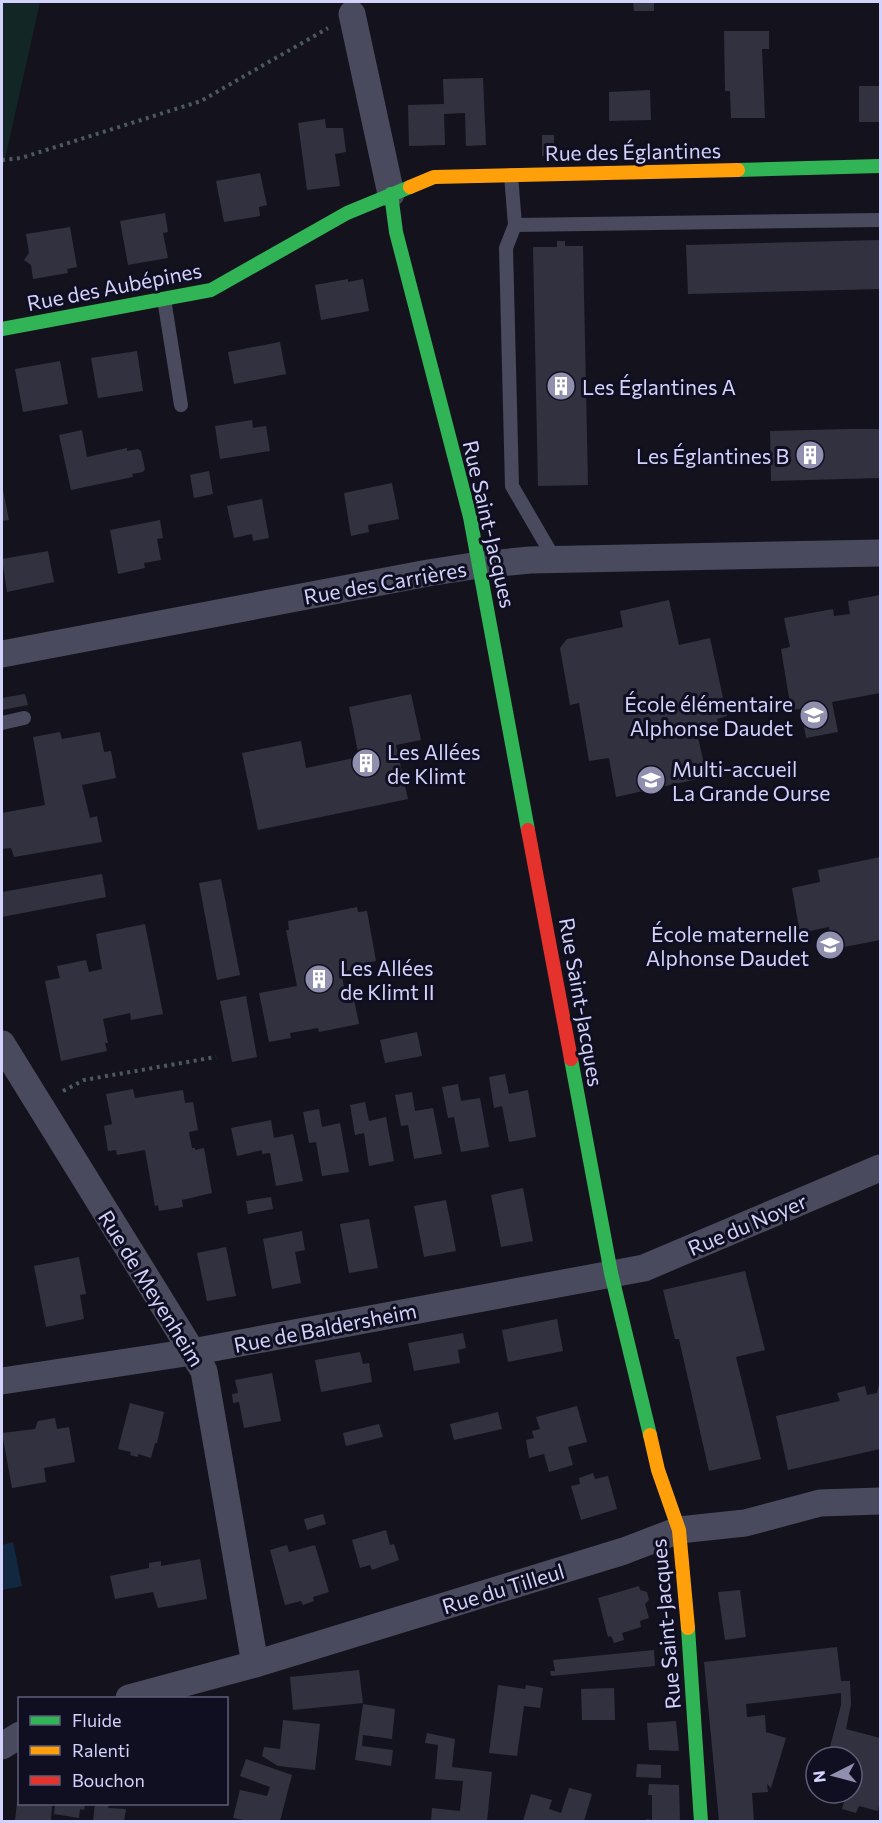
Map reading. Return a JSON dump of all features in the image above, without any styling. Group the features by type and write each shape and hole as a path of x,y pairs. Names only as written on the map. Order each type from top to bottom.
{"street":[{"path":"352,14 391,194"},
{"name":"Rue des Églantines","path":"391,194 434,177 880,165"},
{"name":"Rue des Aubépines","path":"2,329 211,290 347,213 391,194"},
{"name":"Rue Saint-Jacques","path":"391,194 396,232 470,517 480,565 611,1274 658,1470 679,1530 686,1592 701,1821"},
{"name":"Rue des Carrières","path":"2,654 480,565 555,560 880,553"},
{"name":"Rue de Meyenheim","path":"2,1044 204,1371 255,1664"},
{"name":"Rue du Noyer","path":"611,1274 644,1268 880,1168"},
{"name":"Rue de Baldersheim","path":"2,1380 192,1352 611,1274"},
{"name":"Rue du Tilleul","path":"133,1697 255,1664 624,1551 679,1530 745,1522 820,1503 880,1500"},
{"path":"2,1746 18,1735"}],"lane":[{"path":"511,175 515,225 506,248 512,486 555,560"},
{"path":"515,225 880,220"},
{"path":"164,299 181,405"},
{"path":"2,723 24,718"}],"path":[{"path":"2,160 21,158 201,101 352,14"},
{"path":"39,1105 84,1080 216,1057"}],"green space":[{"path":"2,2 40,2 2,172"}],"water":[{"path":"13,1542 22,1586 2,1590 2,1545"}],"building":[{"path":"633,2 654,2 654,11 634,11"},
{"path":"724,31 769,31 769,49 762,49 765,118 731,118 730,91 725,91"},
{"path":"483,78 486,145 466,146 465,113 444,114 445,145 409,146 408,105 444,104 443,79"},
{"path":"859,86 880,86 880,122 859,122"},
{"path":"650,90 651,120 609,121 609,92"},
{"path":"325,119 326,128 343,128 346,152 335,154 340,186 307,190 298,123"},
{"path":"542,135 554,135 554,156 542,156"},
{"path":"260,173 267,205 259,207 260,216 224,222 216,181"},
{"path":"165,213 168,232 163,233 168,258 128,265 120,221"},
{"path":"70,227 77,267 67,269 68,273 33,279 31,265 24,260 29,253 26,234"},
{"path":"880,240 880,289 688,294 686,245"},
{"path":"557,241 565,241 565,246 583,246 588,485 538,486 533,247 557,247"},
{"path":"348,279 348,282 363,279 369,311 321,320 315,285"},
{"path":"280,342 286,374 234,384 228,352"},
{"path":"137,351 143,391 98,398 91,358"},
{"path":"60,361 68,404 23,412 15,369"},
{"path":"252,420 253,428 266,426 270,451 220,459 215,426"},
{"name":"Les Églantines B","path":"880,429 880,478 771,481 770,431"},
{"path":"82,430 87,457 127,448 127,451 138,449 141,451 145,469 143,472 132,474 133,477 71,490 59,435"},
{"path":"209,471 213,494 194,498 190,475"},
{"path":"392,483 399,519 368,525 369,532 351,536 344,493"},
{"path":"2,485 9,520 2,521"},
{"path":"262,499 269,538 253,541 252,534 234,538 227,506"},
{"path":"160,520 163,538 157,539 161,560 144,563 145,568 118,574 110,530"},
{"path":"48,551 54,582 7,592 2,559"},
{"path":"880,595 880,693 832,702 838,732 806,738 801,709 791,710 781,649 790,647 784,618 833,609 834,616 850,614 848,601"},
{"path":"669,600 679,645 710,638 727,716 717,719 719,728 697,733 707,777 616,797 609,758 589,761 579,703 570,705 560,648 567,639 623,627 620,611"},
{"path":"25,694 28,705 2,710 2,698"},
{"name":"Les Allées de Klimt","path":"411,694 421,740 396,745 408,799 258,830 242,753 301,741 306,768 359,757 349,707"},
{"path":"60,732 62,739 100,732 104,752 111,751 116,778 82,785 90,818 97,816 102,842 14,857 11,848 2,849 2,813 45,805 33,737"},
{"path":"880,857 880,940 834,949 829,927 800,933 792,888 820,882 818,870"},
{"path":"102,874 106,897 2,917 2,892"},
{"path":"221,879 240,975 217,980 199,883"},
{"name":"Les Allées de Klimt II","path":"357,907 358,912 367,911 376,961 366,963 367,967 341,972 346,997 353,995 359,1024 319,1032 318,1028 290,1033 291,1038 269,1042 259,993 297,986 286,930 289,930 288,921"},
{"path":"145,924 163,1014 131,1020 130,1013 103,1019 108,1043 105,1043 107,1051 61,1061 45,981 60,978 57,966 86,960 89,972 102,969 96,934"},
{"path":"246,996 257,1057 232,1062 220,1001"},
{"path":"417,1032 422,1056 385,1063 380,1040"},
{"path":"505,1074 509,1094 528,1090 536,1137 509,1142 502,1106 494,1108 489,1077"},
{"path":"458,1084 461,1101 480,1098 489,1147 461,1152 454,1117 448,1118 442,1087"},
{"path":"133,1089 135,1098 183,1090 185,1103 193,1102 198,1130 189,1132 192,1148 195,1150 204,1148 212,1193 182,1200 183,1207 159,1211 158,1205 155,1206 145,1150 117,1155 116,1150 108,1151 104,1126 112,1124 106,1094"},
{"path":"412,1092 415,1111 433,1108 442,1154 414,1159 408,1125 401,1126 395,1095"},
{"path":"365,1102 369,1121 386,1117 394,1161 369,1166 364,1133 355,1135 350,1105"},
{"path":"319,1109 322,1127 340,1123 349,1172 322,1176 316,1142 309,1143 303,1112"},
{"path":"271,1120 274,1138 293,1134 303,1181 276,1186 270,1153 262,1154 262,1150 237,1156 231,1128"},
{"path":"523,1188 533,1241 501,1247 491,1195"},
{"path":"271,1197 273,1209 248,1214 246,1201"},
{"path":"446,1200 456,1251 424,1257 414,1206"},
{"path":"369,1219 378,1268 349,1273 340,1224"},
{"path":"302,1231 305,1250 295,1252 301,1283 272,1289 263,1239"},
{"path":"226,1247 236,1296 207,1301 197,1253"},
{"path":"79,1257 86,1294 80,1295 84,1319 46,1327 34,1266"},
{"path":"745,1271 765,1350 736,1357 761,1459 709,1471 679,1339 675,1339 663,1290"},
{"path":"557,1319 563,1351 508,1362 502,1330"},
{"path":"463,1333 466,1348 458,1350 460,1363 414,1371 408,1343"},
{"path":"360,1352 363,1364 369,1363 372,1382 321,1392 315,1360"},
{"path":"272,1373 281,1421 244,1428 239,1402 233,1403 232,1394 238,1393 235,1380"},
{"path":"880,1380 880,1449 788,1470 776,1416 840,1401 837,1393 865,1386 867,1395 877,1393"},
{"path":"130,1403 164,1412 151,1458 138,1454 138,1457 130,1455 131,1452 118,1449"},
{"path":"577,1406 587,1442 568,1447 573,1465 549,1472 544,1454 529,1458 526,1440 534,1438 532,1431 540,1429 536,1417"},
{"path":"498,1412 502,1429 454,1440 450,1424"},
{"path":"55,1418 57,1429 69,1427 75,1462 44,1468 46,1482 12,1488 2,1433 35,1429 38,1421"},
{"path":"379,1424 383,1437 346,1446 343,1433"},
{"path":"593,1473 595,1479 608,1476 617,1509 581,1520 571,1486 580,1484 579,1478"},
{"path":"323,1514 326,1524 307,1530 304,1519"},
{"path":"386,1530 390,1545 394,1544 399,1560 372,1570 370,1565 360,1568 352,1540"},
{"path":"287,1545 289,1552 315,1545 329,1592 313,1597 314,1601 303,1605 301,1601 285,1605 270,1550"},
{"path":"200,1559 207,1599 158,1608 153,1592 115,1599 110,1576 149,1568 149,1563 161,1561 161,1566"},
{"path":"639,1586 640,1590 647,1592 649,1600 645,1604 649,1618 640,1621 641,1627 622,1633 624,1640 614,1643 611,1636 608,1637 598,1598"},
{"path":"740,1590 746,1637 725,1640 718,1592"},
{"path":"837,1647 841,1681 850,1681 851,1704 846,1729 880,1738 878,1811 859,1806 856,1813 842,1809 843,1805 864,1805 864,1745 831,1745 841,1705 841,1693 746,1704 747,1717 765,1715 766,1732 786,1738 771,1788 767,1784 768,1792 752,1793 754,1821 719,1821 704,1662"},
{"path":"654,1650 655,1666 551,1676 550,1671 555,1671 553,1660"},
{"path":"359,1670 363,1703 293,1710 290,1677"},
{"path":"498,1685 525,1689 526,1685 543,1688 540,1708 524,1706 517,1756 489,1753"},
{"path":"614,1688 615,1720 582,1720 581,1689"},
{"path":"363,1704 395,1709 392,1739 363,1735 362,1746 393,1750 391,1766 355,1760"},
{"path":"283,1720 320,1724 315,1770 278,1766 262,1756 264,1747 280,1749"},
{"path":"676,1721 679,1751 649,1750 647,1723"},
{"path":"427,1733 455,1739 452,1767 492,1772 487,1821 431,1821 432,1808 460,1811 463,1781 435,1779 438,1745 425,1743"},
{"path":"246,1759 292,1775 280,1821 248,1821 233,1818 240,1790 267,1796 270,1787 240,1776"},
{"path":"637,1764 661,1765 661,1778 636,1777"},
{"path":"649,1784 679,1785 680,1821 646,1821 646,1819 652,1820 652,1795 648,1795"},
{"path":"569,1788 592,1794 584,1821 523,1821 531,1794 552,1800 549,1809 561,1813"},
{"path":"17,1802 18,1805 52,1805 51,1821 15,1821"},
{"path":"55,1805 85,1805 84,1810 80,1809 79,1818 54,1814"},
{"path":"95,1805 126,1809 124,1821 93,1821"}],"traffic: fast":[{"path":"738,170 880,166"},
{"path":"2,329 211,290 347,213 410,187"},
{"path":"391,194 396,232 470,517 528,830"},
{"path":"571,1059 611,1273 650,1435"},
{"path":"688,1628 701,1822"}],"traffic: slow":[{"path":"410,187 434,177 738,170"},
{"path":"650,1435 658,1470 679,1530 688,1628"}],"traffic: jam":[{"path":"528,830 571,1059"}],"place":[{"name":"Les Églantines A","path":"561,386"},
{"name":"Les Églantines B","path":"810,455"},
{"name":"École élémentaire Alphonse Daudet","path":"814,715"},
{"name":"Les Allées de Klimt","path":"366,763"},
{"name":"Multi-accueil La Grande Ourse","path":"651,780"},
{"name":"École maternelle Alphonse Daudet","path":"830,945"},
{"name":"Les Allées de Klimt II","path":"319,979"}]}
